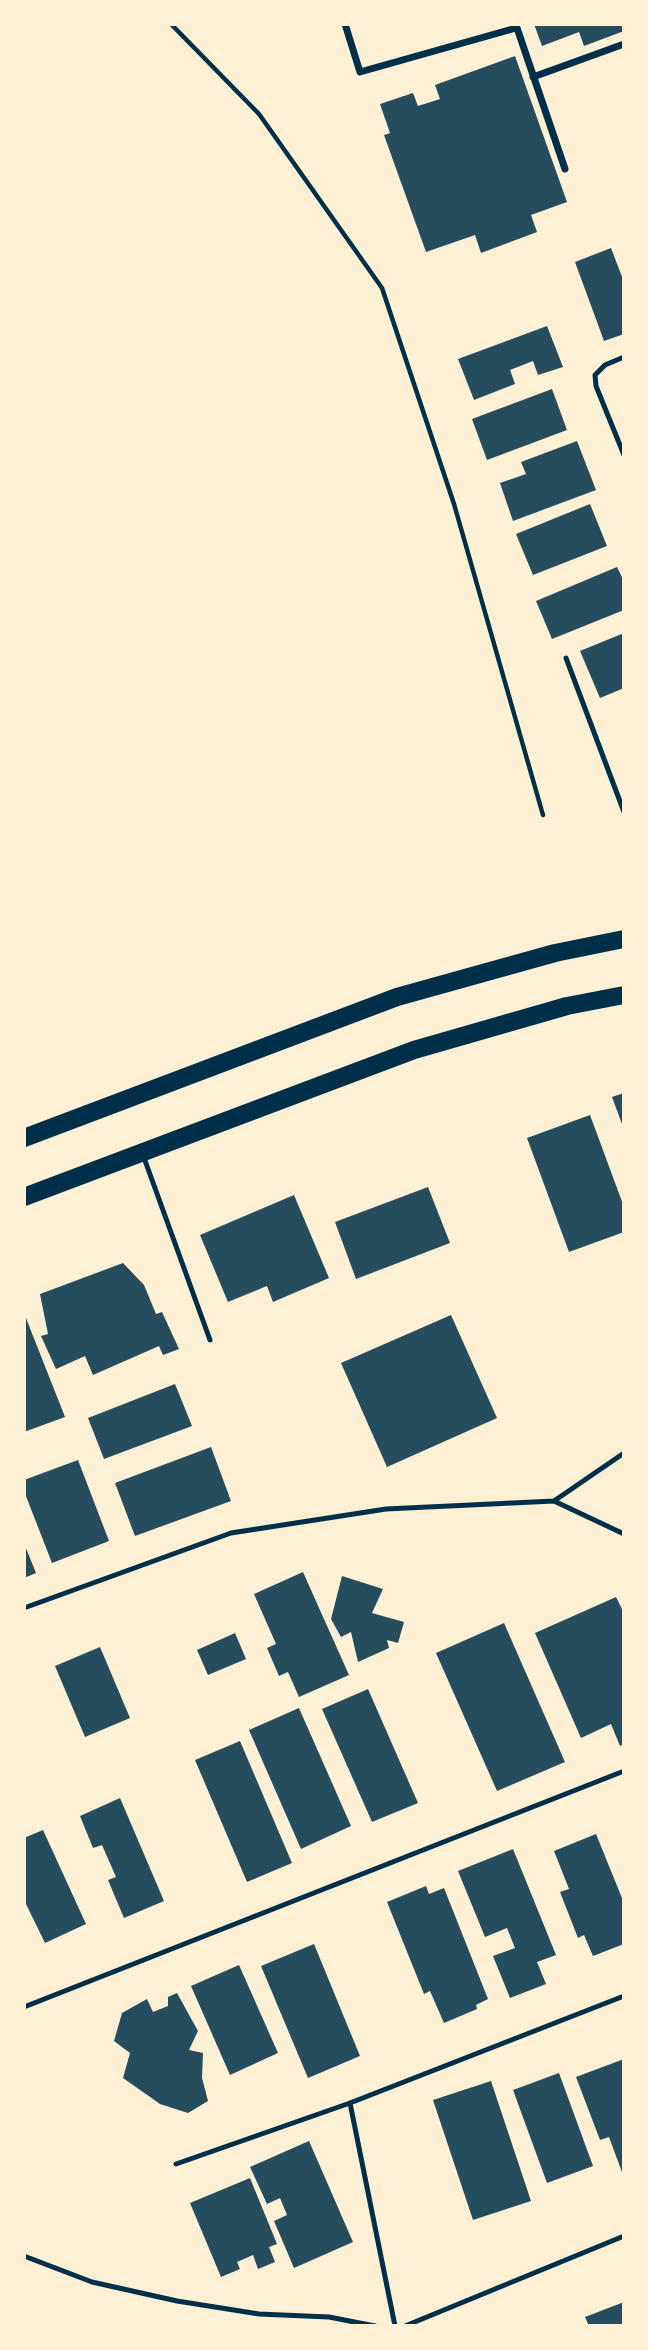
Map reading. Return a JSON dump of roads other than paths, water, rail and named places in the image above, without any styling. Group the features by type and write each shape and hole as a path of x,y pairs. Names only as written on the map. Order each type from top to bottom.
{"main road":[{"path":"24,1138 397,997 555,953 624,939"},
{"path":"24,1197 414,1050 567,1006 624,995"}],"street":[{"path":"345,24 360,72 516,26 565,169"},
{"path":"533,77 624,44"}],"lane":[{"path":"624,357 605,365 595,375 596,386 624,455"},
{"path":"566,658 624,812"},
{"path":"142,1152 210,1340"},
{"path":"554,1501 624,1453"},
{"path":"24,1608 231,1533 386,1509 554,1501 624,1534"},
{"path":"24,2007 624,1771"},
{"path":"176,2164 350,2103 624,1996"},
{"path":"350,2103 396,2326"},
{"path":"405,2326 624,2236"},
{"path":"24,2256 92,2282 177,2301 259,2314 329,2317 375,2326"}]}
